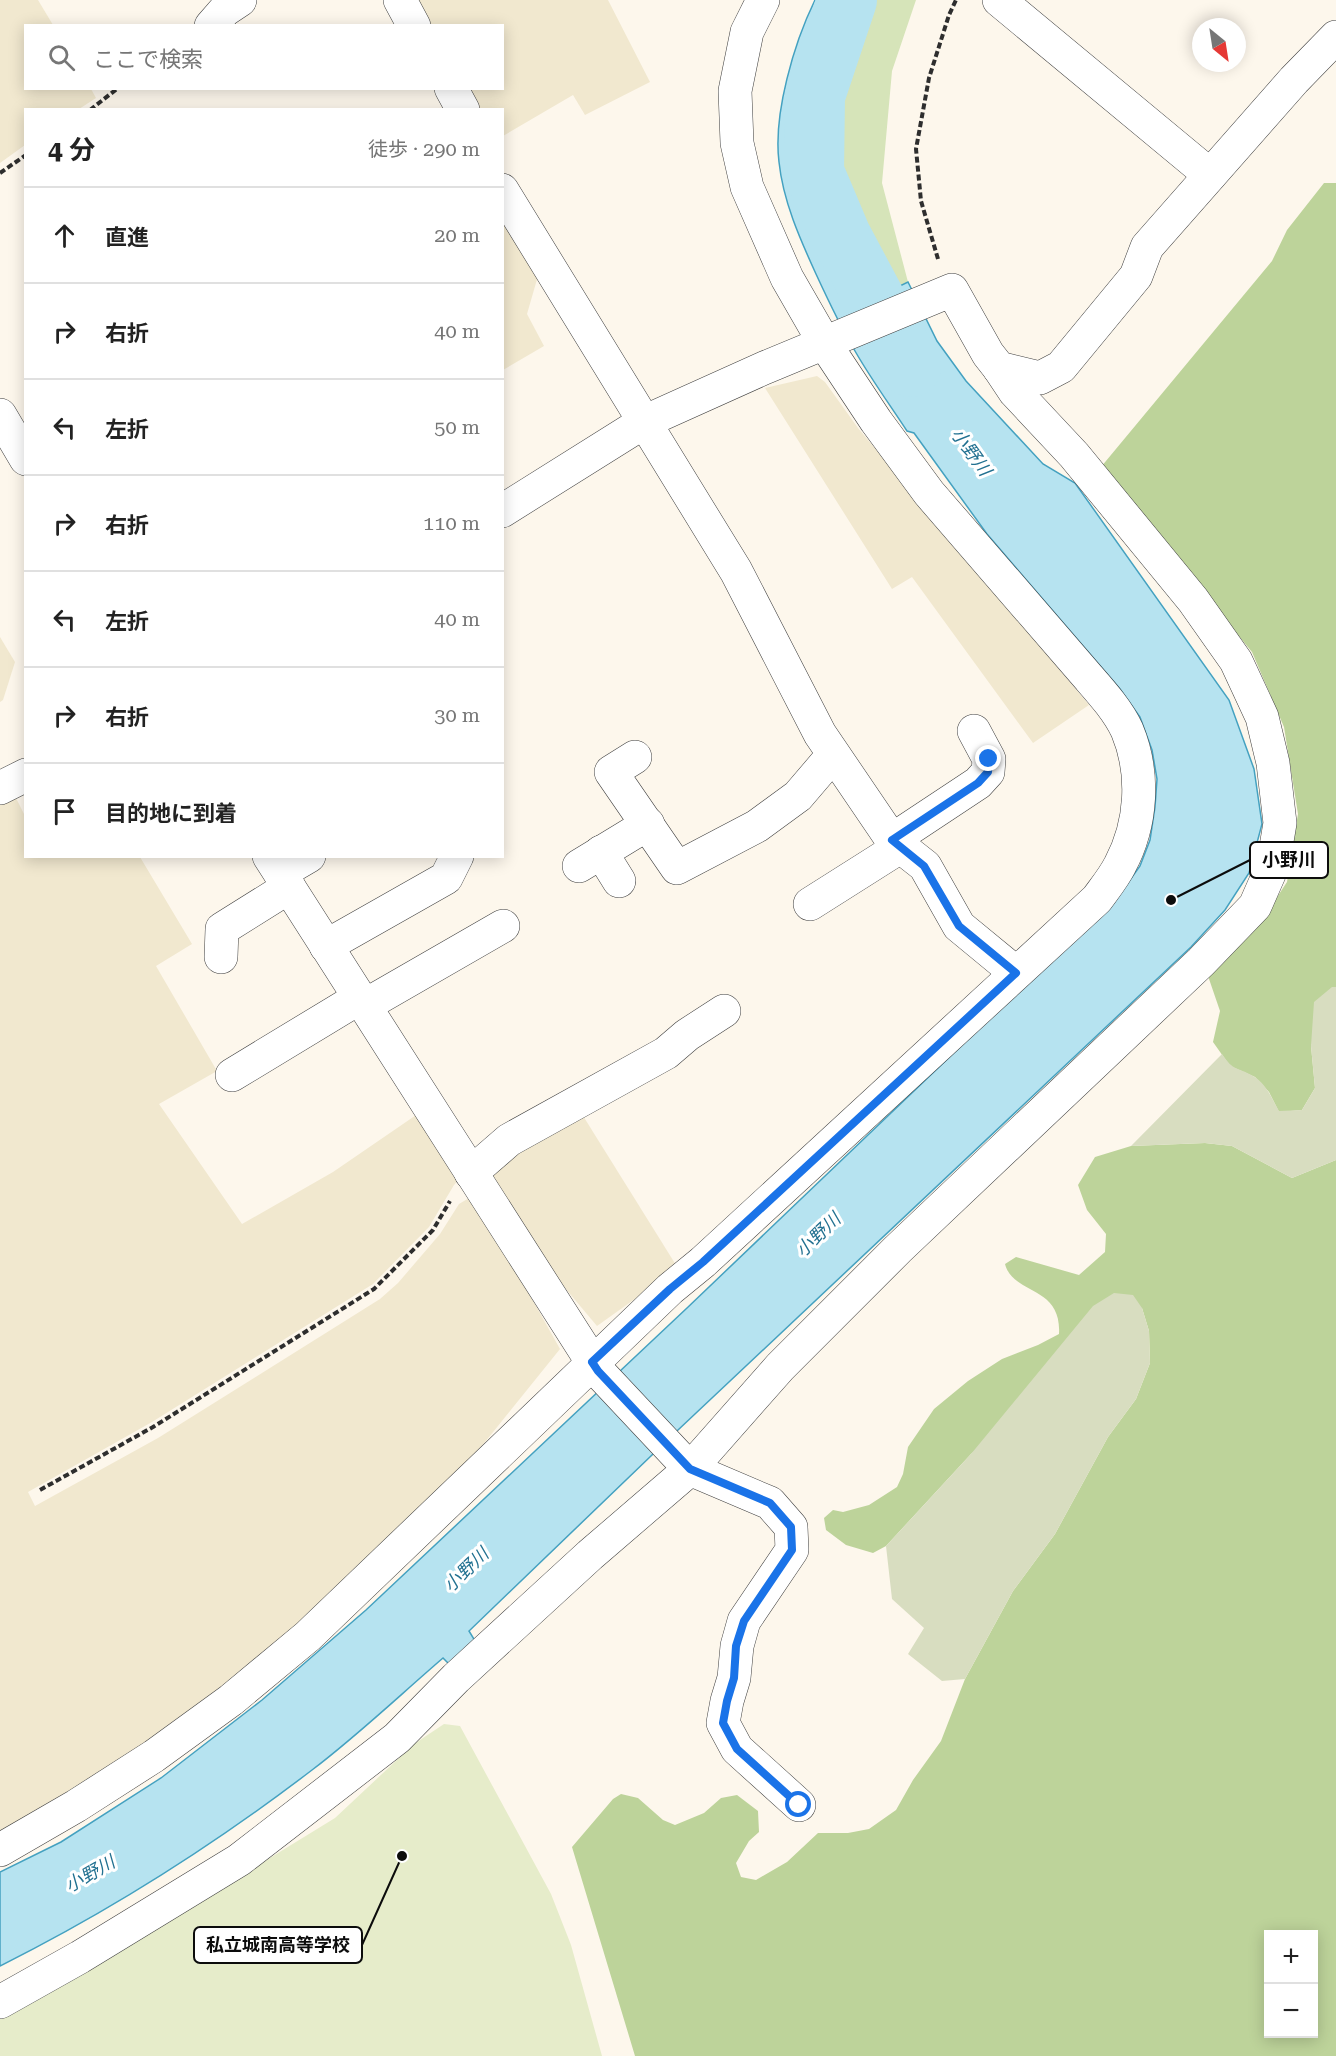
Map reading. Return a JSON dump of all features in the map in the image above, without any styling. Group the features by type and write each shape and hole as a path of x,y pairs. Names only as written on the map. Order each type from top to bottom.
{"street":[{"path":"213,24 225,9 240,0"},
{"path":"400,0 413,24"},
{"path":"0,1850 76,1806 154,1756 231,1700 308,1636 595,1367 670,1289 703,1262 1097,899 1120,865 1134,832 1139,796 1137,762 1127,730 1112,706 929,493 876,421 831,341 787,278 765,229 747,188 737,143 735,91 747,32 763,0"},
{"path":"999,0 1210,175"},
{"path":"999,368 1040,378 1061,367 1136,276 1147,247 1294,80 1336,37"},
{"path":"452,90 463,108"},
{"path":"504,193 736,571 820,735 833,755 896,844 924,866 959,926 1016,973"},
{"path":"0,2002 80,1957 239,1860 397,1738 456,1678 590,1555 881,1266 1201,962 1255,906 1273,865 1280,823 1273,763 1262,717 1236,661 1193,600 1074,455 1015,392 941,294 764,368 644,422 504,510"},
{"path":"0,415 24,456"},
{"path":"810,904 978,783 988,772 989,759 974,731"},
{"path":"635,757 611,772 677,868 757,826 798,796 833,755"},
{"path":"0,788 24,775"},
{"path":"619,881 590,859 648,824"},
{"path":"220,957 222,929 279,872 305,858"},
{"path":"326,946 446,878 456,858"},
{"path":"279,872 595,1367 684,1462 770,1503 791,1527 792,1550 744,1621 736,1646 734,1678 723,1723 737,1749 799,1805"},
{"path":"232,1075 503,926"},
{"path":"471,1173 509,1140 666,1053 687,1035 724,1011"}],"path":[{"path":"941,294 934,250 921,201 916,149 929,78 956,0"},
{"path":"92,108 115,90"},
{"path":"0,173 24,157"},
{"path":"40,1490 153,1426 374,1289 433,1230 457,1188 471,1173"}],"shaded area":[{"path":"0,0 38,0 52,24 24,24 24,90 92,90 96,98 81,108 24,108 24,146 0,163"},
{"path":"414,0 608,0 650,82 585,115 573,95 504,135 504,108 476,108 466,90 504,90 504,24 427,24"},
{"path":"504,208 540,269 527,314 544,346 504,369"},
{"path":"817,376 825,382 858,428 1089,705 1033,743 912,577 892,589 765,388"},
{"path":"0,637 15,662 3,700 0,702"},
{"path":"14,794 24,814 24,858 141,858 192,944 156,966 217,1071 159,1104 242,1224 333,1172 422,1111 461,1177 429,1227 373,1284 152,1422 28,1492 35,1506 158,1438 380,1299 398,1283 440,1234 459,1204 474,1195 560,1349 444,1493 225,1692 0,1840 0,801"},
{"path":"580,1111 676,1265 639,1296 597,1326 549,1269 485,1174"}],"green space":[{"path":"847,0 916,0 892,71 882,183 908,282 873,299 841,236 814,172 815,96"},
{"path":"1324,183 1336,183 1336,987 1332,988 1311,1046 1315,1088 1302,1110 1279,1112 1269,1092 1255,1077 1230,1066 1213,1042 1220,1011 1208,976 1260,923 1287,882 1298,814 1284,727 1252,652 1191,578 1096,473 1272,261 1287,230"},
{"path":"1332,987 1336,987 1336,1160 1292,1178 1232,1146 1205,1143 1131,1146 1222,1054 1233,1066 1262,1083 1279,1111 1302,1110 1315,1088 1311,1046 1314,1002"},
{"path":"1205,1143 1232,1146 1292,1178 1336,1160 1336,2056 635,2056 572,1847 613,1799 621,1794 638,1798 663,1820 675,1825 704,1813 721,1798 737,1795 758,1811 759,1832 749,1841 736,1863 741,1877 756,1880 787,1862 818,1833 848,1833 869,1829 896,1810 913,1780 941,1741 965,1679 1013,1591 1055,1534 1108,1437 1136,1399 1150,1363 1149,1331 1142,1308 971,1454 886,1546 873,1553 846,1545 826,1530 824,1518 833,1510 843,1512 869,1505 897,1487 903,1474 908,1447 934,1409 968,1381 1002,1359 1059,1334 1058,1318 1053,1307 1045,1298 1017,1281 1005,1264 1016,1257 1079,1275 1105,1252 1106,1234 1087,1210 1078,1185 1095,1157 1131,1146"},
{"path":"1114,1293 1133,1295 1142,1308 1149,1331 1150,1363 1136,1399 1108,1437 1055,1534 1013,1591 965,1679 942,1681 908,1654 924,1628 892,1599 886,1546 971,1454 1093,1306"},
{"path":"444,1724 460,1726 551,1894 571,1945 602,2056 0,2056 0,2015 169,1920 335,1818 414,1744"}],"water":[{"path":"815,0 847,0 815,96 814,172 841,236 873,299 908,282 937,341 966,381 1043,464 1075,483 1229,700 1254,769 1262,824 1249,873 1225,910 1191,947 678,1430 469,1631 477,1644 452,1667 443,1658 329,1757 237,1825 160,1876 81,1923 0,1966 0,1872 61,1842 161,1778 262,1700 366,1610 687,1308 1120,894 1140,866 1150,840 1157,779 1152,750 1140,717 1120,689 987,534 914,433 907,431 867,372 844,332 793,219 781,177 779,122 793,57"}],"waterway":[{"name":"小野川","path":"847,0 815,96 814,172 841,236 911,367"}],"place":[{"name":"小野川","path":"1171,900"},
{"name":"私立城南高等学校","path":"402,1856"}],"route":[{"path":"799,1805 737,1749 723,1723 734,1678 736,1646 744,1621 792,1550 791,1527 770,1503 690,1469 592,1362 1016,973 959,926 924,866 892,840 978,783 988,772 989,759"}]}
